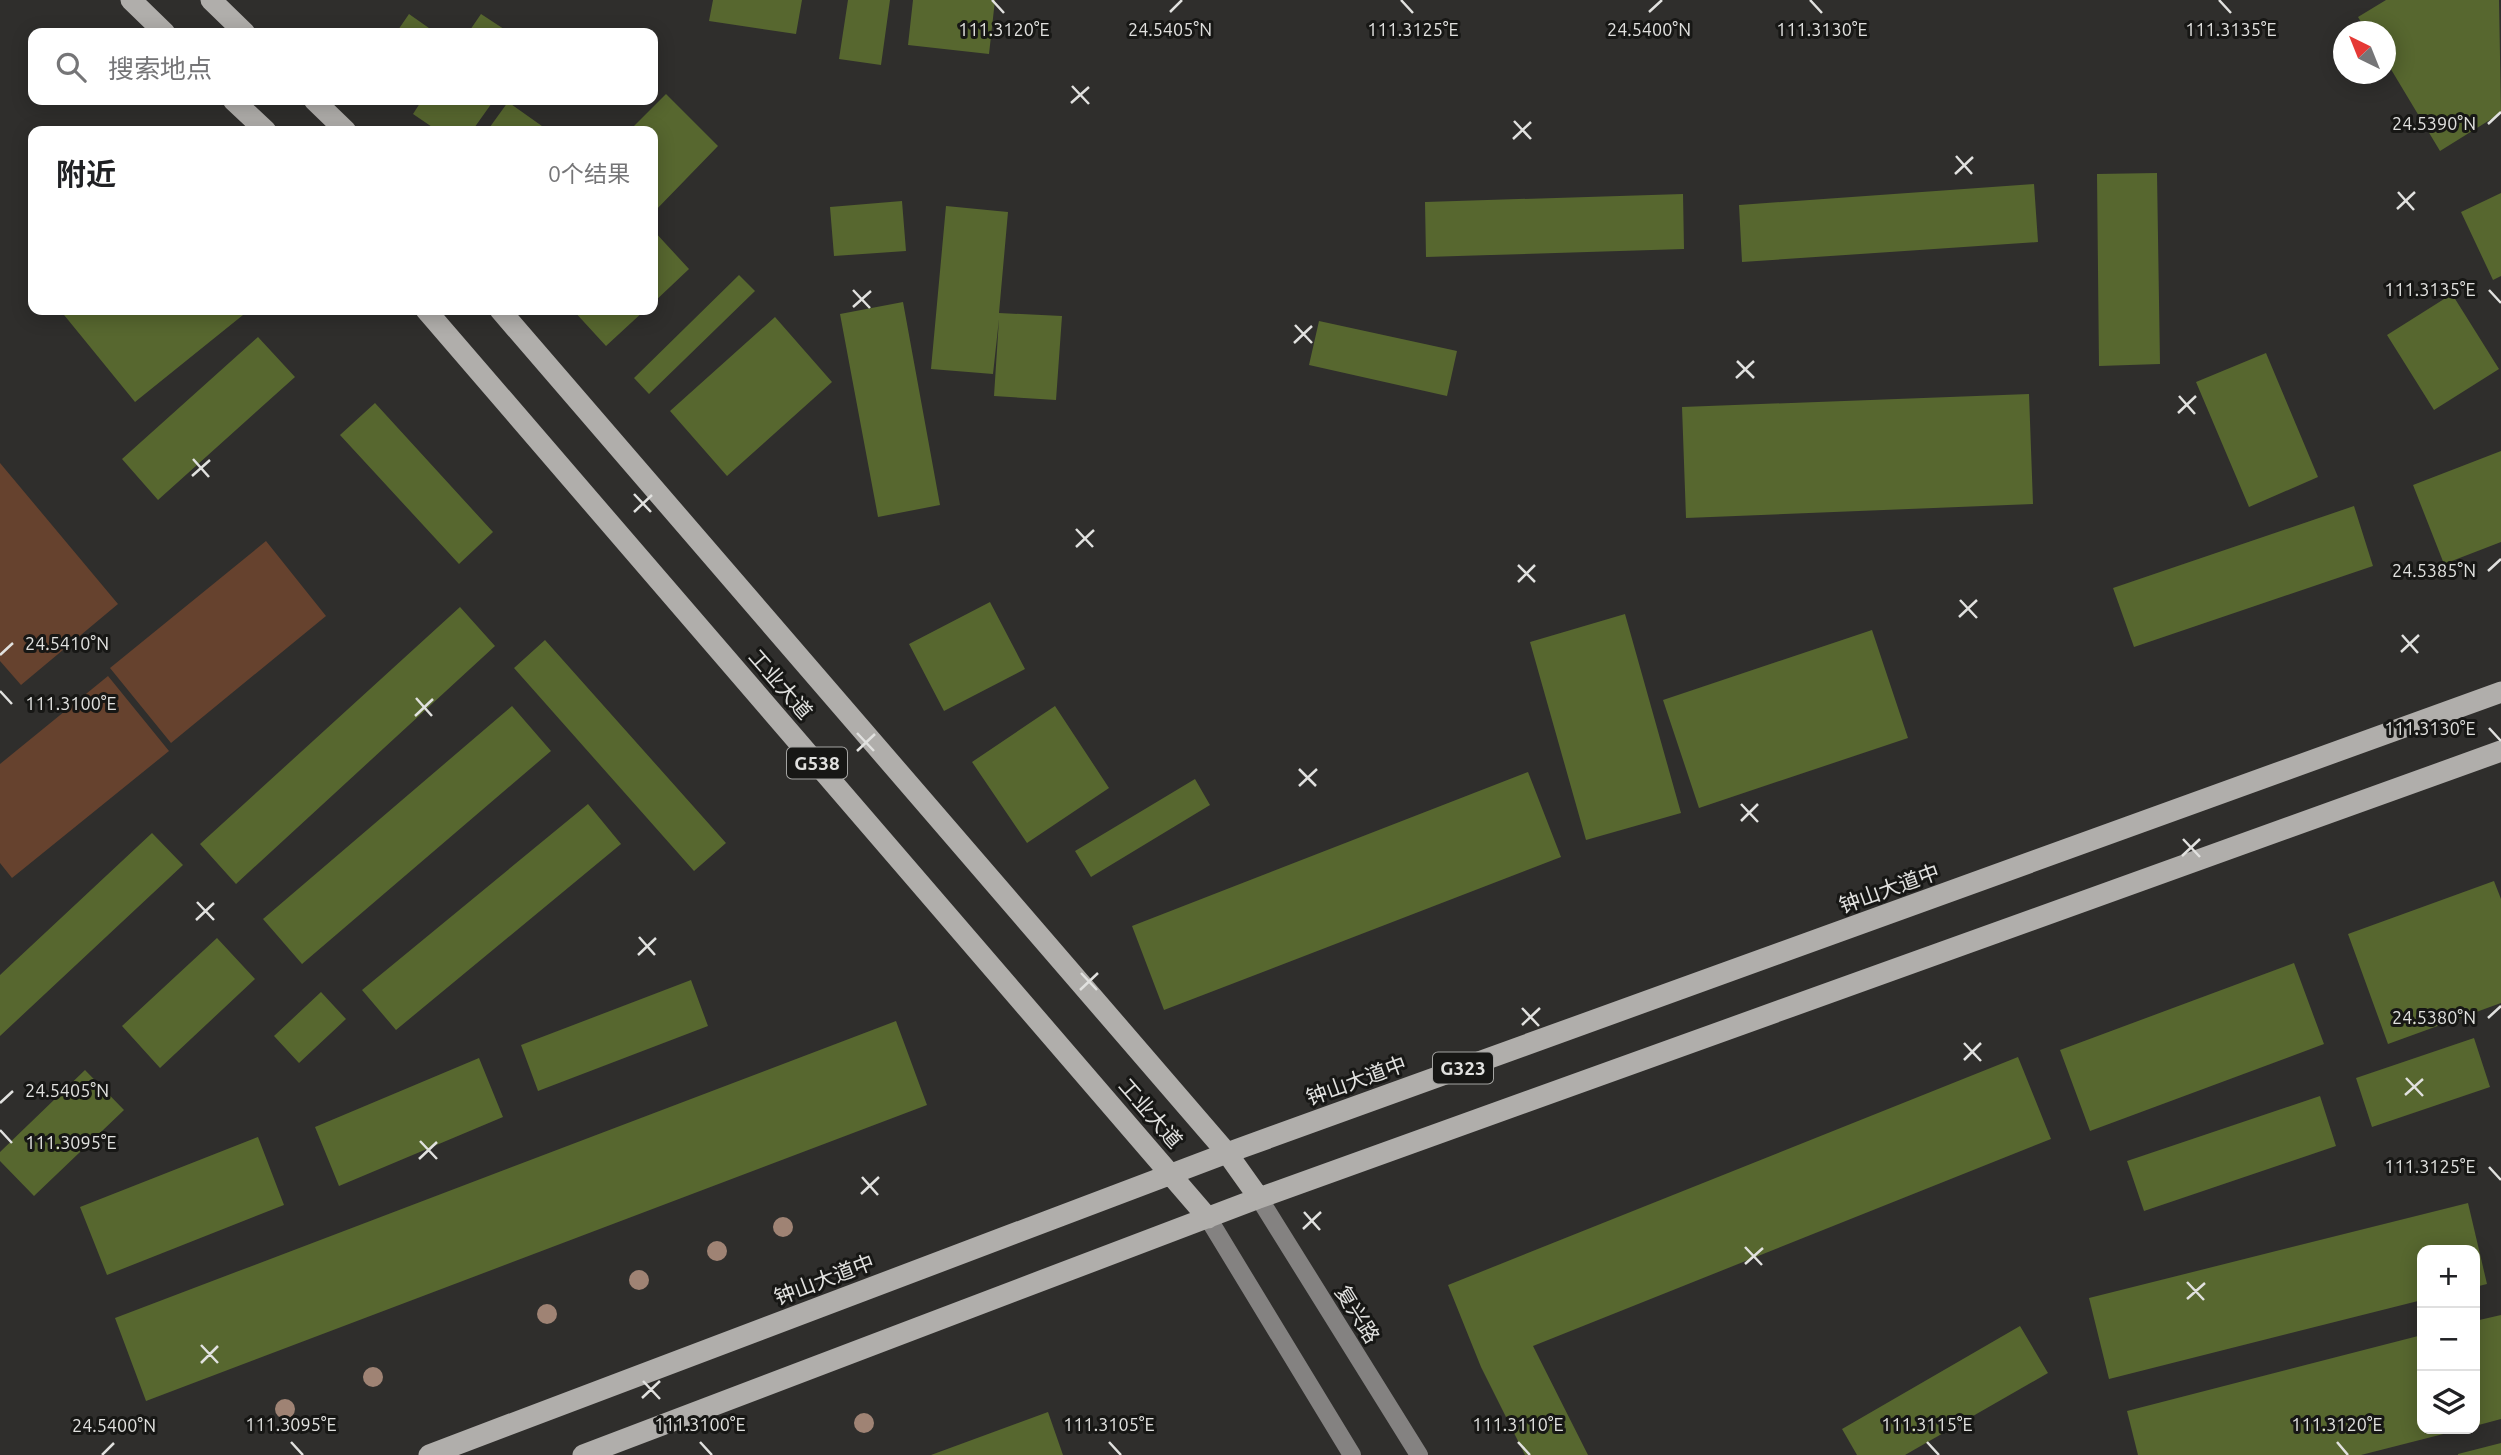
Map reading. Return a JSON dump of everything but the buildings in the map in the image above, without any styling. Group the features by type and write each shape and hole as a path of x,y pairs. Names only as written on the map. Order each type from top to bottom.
{"highway":[{"path":"131,0 160,28"},
{"path":"211,0 240,28"},
{"path":"238,105 261,126"},
{"path":"319,105 341,126"},
{"name":"工业大道","path":"430,315 1208,1218"},
{"name":"工业大道","path":"504,315 1227,1153 1259,1198"},
{"name":"钟山大道中","path":"429,1455 1227,1153 2501,692"},
{"name":"G323","path":"583,1455 1259,1198 2501,751"}],"main road":[{"name":"复兴路","path":"1259,1198 1419,1455"},
{"path":"1208,1218 1352,1455"}],"shaded area":[{"path":"0,463 118,604 21,685 0,661"},
{"path":"266,541 326,616 171,743 110,668"},
{"path":"108,676 169,751 12,878 0,863 0,764"}]}
